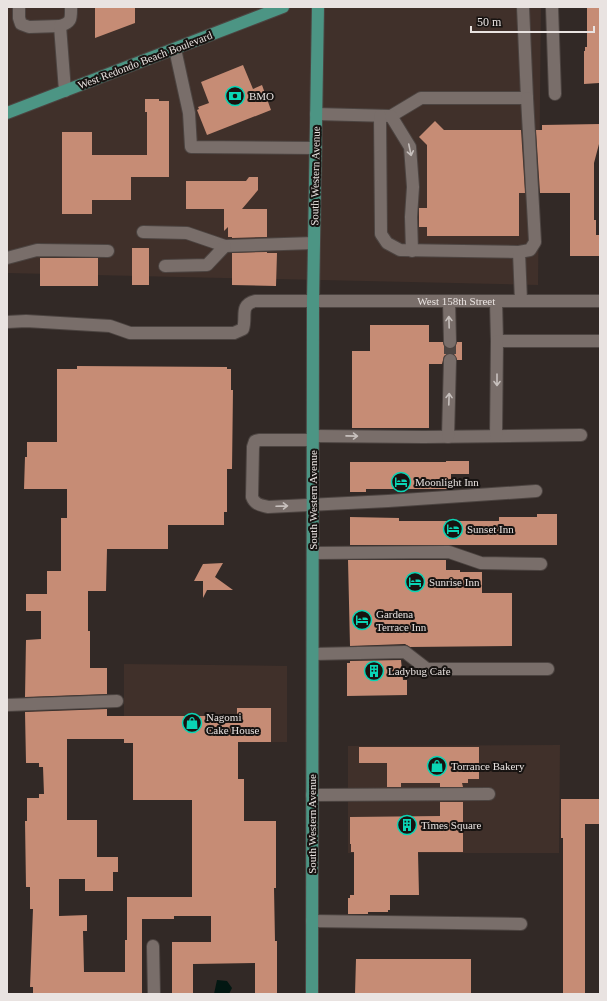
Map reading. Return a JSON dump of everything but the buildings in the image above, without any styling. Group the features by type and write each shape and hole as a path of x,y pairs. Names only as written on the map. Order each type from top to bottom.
{"main road":[{"name":"West Redondo Beach Boulevard","path":"7,113 283,7"},
{"name":"South Western Avenue","path":"312,994 314,243 318,7"}],"street":[{"path":"19,7 19,18 21,24 29,27 60,26 68,24 71,20 71,7"},
{"path":"385,116 381,234 387,243 400,250 412,251 519,252 530,250 535,242 523,7"},
{"path":"552,7 555,94"},
{"path":"60,26 65,91"},
{"path":"175,49 189,113 191,147 316,148"},
{"path":"316,114 385,116 421,98 527,98"},
{"path":"385,116 410,147 413,186 411,217 412,251"},
{"path":"143,232 187,233 225,246 314,243"},
{"path":"165,266 207,265 225,246"},
{"path":"7,258 37,250 108,251"},
{"path":"519,252 521,301"},
{"name":"West 158th Street","path":"7,322 26,321 110,326 130,333 234,333 243,330 245,308 249,303 255,301 600,301"},
{"path":"449,301 450,342"},
{"path":"496,301 496,436"},
{"path":"497,341 600,341"},
{"path":"448,437 450,360"},
{"path":"536,491 388,502 268,507 258,505 252,497 253,447 255,441 258,440 581,435"},
{"path":"313,553 449,552 481,563 541,564"},
{"path":"312,654 405,652 427,669 548,669"},
{"path":"7,704 117,700"},
{"path":"312,795 489,794"},
{"path":"312,921 521,924"},
{"path":"153,946 154,994"}],"shaded area":[{"path":"7,7 541,7 538,285 7,273"},
{"path":"124,664 287,666 287,742 124,743"},
{"path":"560,745 559,853 348,853 348,746"}],"water":[{"path":"217,980 227,981 232,988 229,994 214,994"}],"tunnel":[{"path":"450,342 450,360"}],"place":[{"name":"BMO","path":"235,96"},
{"name":"Moonlight Inn","path":"401,482"},
{"name":"Sunset Inn","path":"453,529"},
{"name":"Sunrise Inn","path":"415,582"},
{"name":"Gardena Terrace Inn","path":"362,620"},
{"name":"Ladybug Cafe","path":"374,671"},
{"name":"Nagomi Cake House","path":"192,723"},
{"name":"Torrance Bakery","path":"437,766"},
{"name":"Times Square","path":"407,825"}]}
